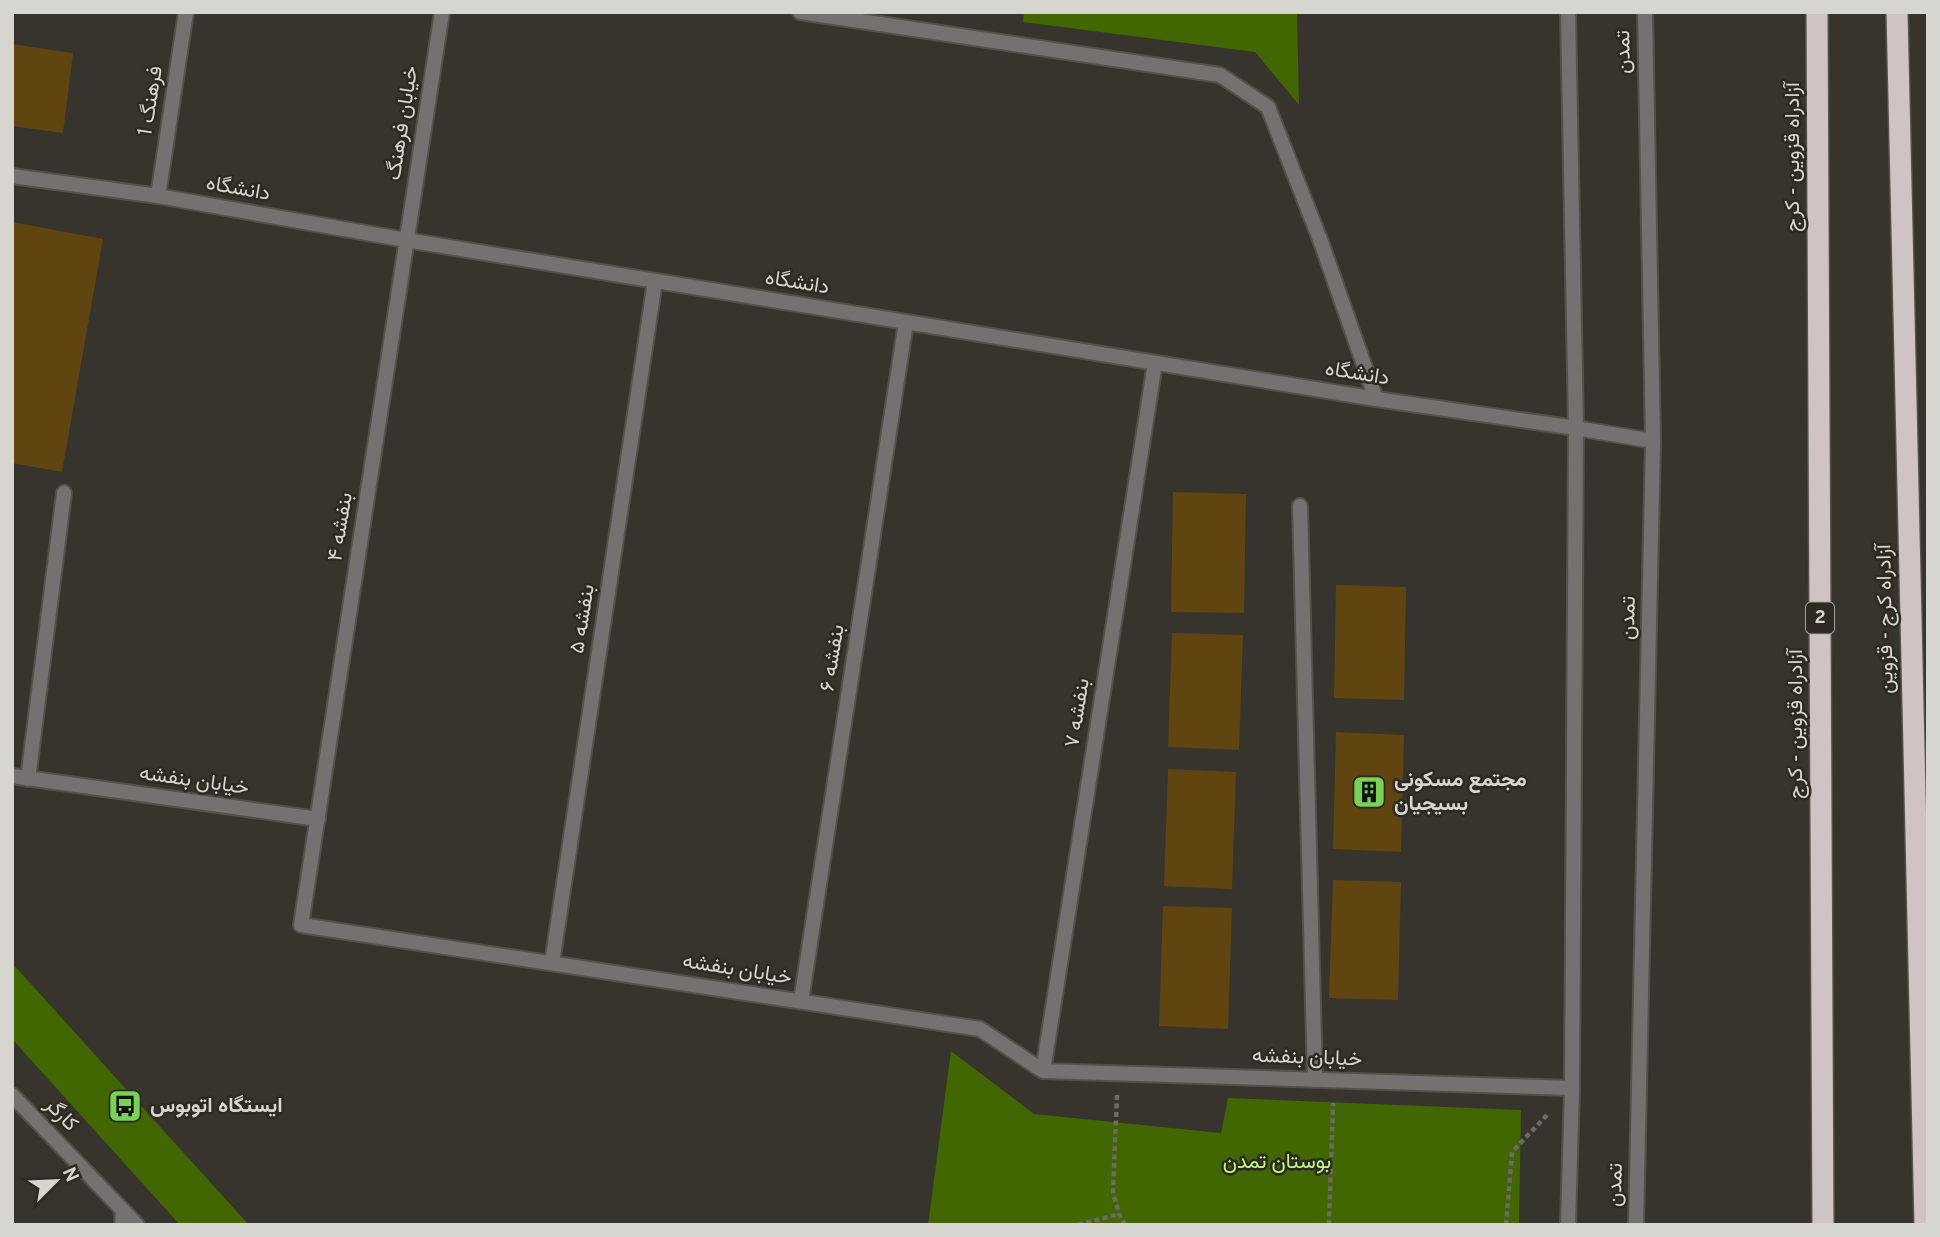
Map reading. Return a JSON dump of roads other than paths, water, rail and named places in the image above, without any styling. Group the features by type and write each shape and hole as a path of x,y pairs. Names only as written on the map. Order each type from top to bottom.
{"highway":[{"name":"آزادراه قزوین - کرج","path":"1817,12 1823,1225"},
{"name":"آزادراه کرج - قزوین","path":"1897,12 1925,1225"}],"street":[{"name":"فرهنگ 1","path":"158,197 186,12"},
{"name":"خیابان فرهنگ","path":"406,240 442,12"},
{"path":"800,12 1220,75 1249,94 1268,107 1321,242 1376,399"},
{"path":"1568,12 1576,428 1572,1088 1568,1225"},
{"name":"تمدن","path":"1636,1225 1653,440 1645,12"},
{"name":"دانشگاه","path":"12,176 158,197 1376,399 1653,440"},
{"name":"بنفشه ۴","path":"318,820 406,240"},
{"name":"بنفشه ۵","path":"552,963 655,281"},
{"name":"بنفشه ۶","path":"801,1001 906,322"},
{"name":"بنفشه ۷","path":"1043,1071 1155,363"},
{"path":"28,779 64,493"},
{"path":"1300,506 1315,1080"},
{"name":"خیابان بنفشه","path":"12,776 318,820 301,925 980,1029 1043,1071 1572,1088"},
{"name":"کارگر","path":"12,1095 123,1217 137,1225"}],"place":[{"name":"مجتمع مسکونی بسیجیان","path":"1369,792"},
{"name":"ایستگاه اتوبوس","path":"125,1106"}],"park label":[{"name":"بوستان تمدن","path":"1277,1162"}]}
